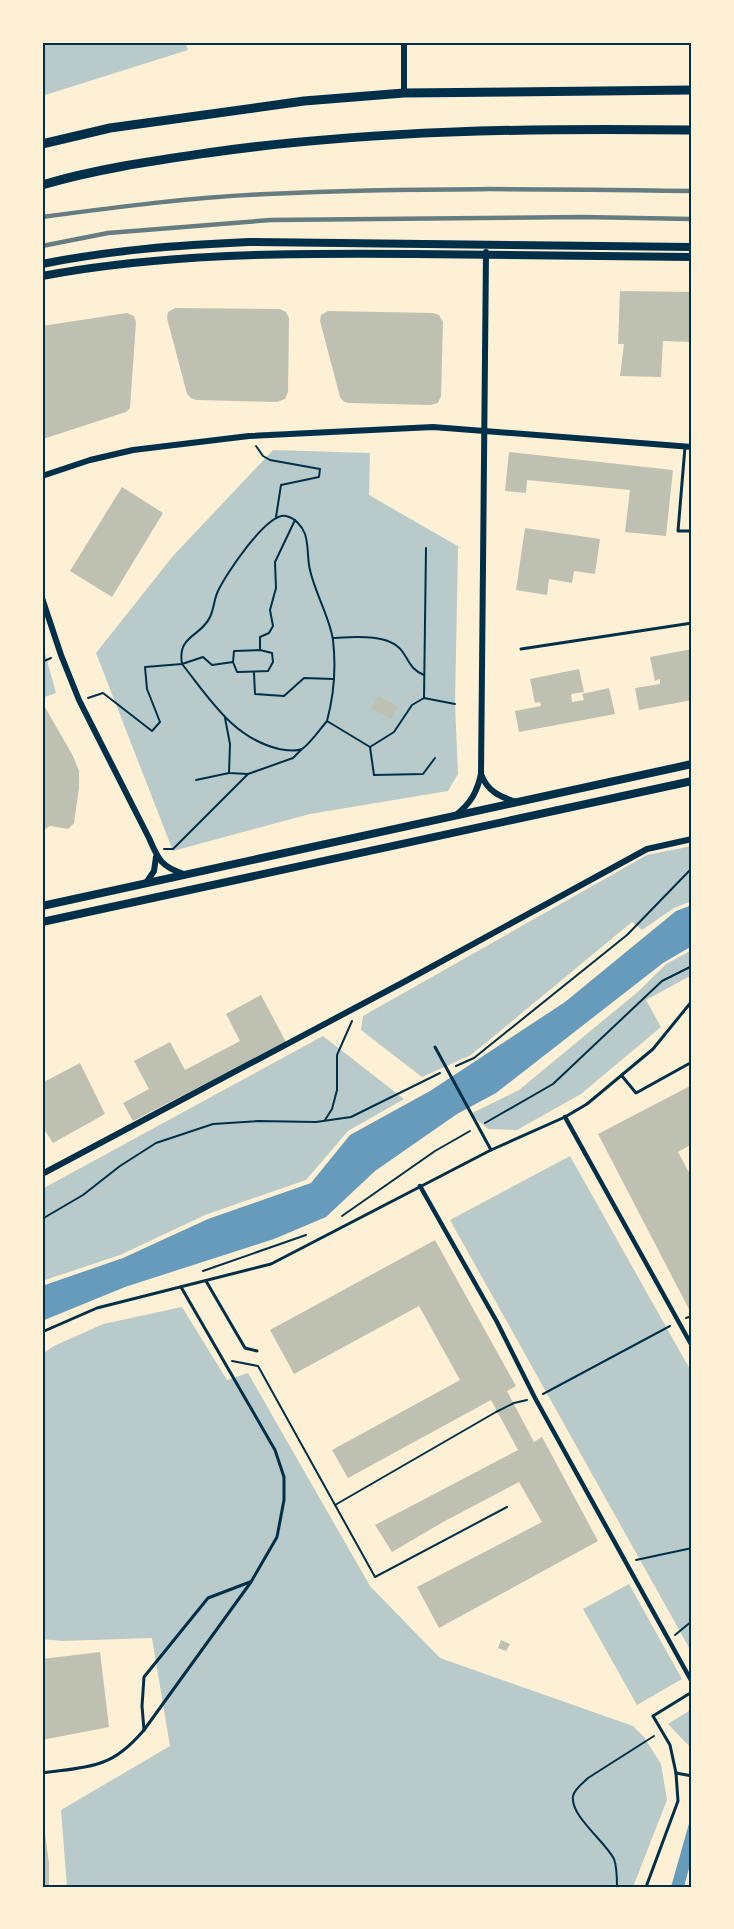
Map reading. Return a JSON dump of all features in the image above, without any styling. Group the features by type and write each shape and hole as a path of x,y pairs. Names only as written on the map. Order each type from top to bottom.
{"main road":[{"path":"42,144 110,128 304,101 404,93 692,90"},
{"path":"42,185 160,160 255,146 345,138 512,129 692,130"},
{"path":"42,264 119,251 179,245 249,242 692,247"},
{"path":"42,276 83,268 166,259 249,255 344,253 692,257"},
{"path":"42,906 692,764"},
{"path":"42,922 692,781"}],"street":[{"path":"404,42 404,93"},
{"path":"456,815 467,807 473,798 481,774 486,244"},
{"path":"42,476 90,459 133,450 249,436 433,427 689,447"},
{"path":"42,598 79,700 156,856 168,868 186,874"},
{"path":"481,774 484,783 492,791 516,802"},
{"path":"42,1174 358,1007 647,849 692,839"},
{"path":"146,883 154,871 156,856"},
{"path":"565,1117 692,1346"},
{"path":"420,1186 497,1322 536,1398 692,1682"}],"lane":[{"path":"689,447 678,531 692,531"},
{"path":"521,650 692,623"},
{"path":"42,1332 97,1308 271,1264 491,1150 565,1117 587,1104 653,1049 692,1001"},
{"path":"435,1047 491,1150"},
{"path":"622,1076 636,1093 692,1062"},
{"path":"206,1281 245,1348 257,1351"},
{"path":"42,1773 102,1763 131,1745 251,1582 277,1537 284,1500 284,1477 275,1450 181,1287"},
{"path":"144,1730 142,1706 144,1677 208,1598 251,1582"},
{"path":"646,1887 678,1801 676,1773 670,1745 652,1716 692,1692"},
{"path":"676,1773 692,1776"}],"path":[{"path":"249,436 263,456 270,460 320,470 319,477 280,485 276,517"},
{"path":"196,780 229,773 248,774 293,758 302,749 327,721 333,694 333,638 309,568 306,536 295,520 286,516 276,517 253,538 218,591 206,625 189,637 180,656 182,664 240,732 259,744 289,751 302,749"},
{"path":"260,650 260,637 268,633 273,626 270,610 276,588 274,561 295,520"},
{"path":"423,698 426,548"},
{"path":"333,638 381,639 400,648 415,671 424,675"},
{"path":"260,650 272,653 273,662 268,671 237,672 233,662 234,651 260,650"},
{"path":"79,700 103,693 152,731 160,722 147,689 145,667 182,664 203,657 212,665 233,662"},
{"path":"254,673 255,694 284,696 304,678 333,679"},
{"path":"370,747 394,732 412,705 423,698 455,704"},
{"path":"225,717 230,744 229,773"},
{"path":"327,721 370,747"},
{"path":"370,747 374,775 423,774 435,758"},
{"path":"173,849 248,774"},
{"path":"453,1067 474,1058 627,935 692,868"},
{"path":"343,1216 435,1151 553,1083 662,981 692,966"},
{"path":"325,1120 332,1109 337,1090 337,1056 358,1007"},
{"path":"42,1219 83,1195 120,1166 156,1143 213,1124 351,1117 443,1071"},
{"path":"203,1271 313,1233"},
{"path":"335,1505 505,1407 536,1398 678,1322"},
{"path":"222,1358 258,1366 375,1577 507,1507"},
{"path":"626,1562 692,1548"},
{"path":"669,1641 692,1621"},
{"path":"617,1887 614,1860 603,1843 584,1822 575,1806 573,1796 588,1778 661,1731"}],"shaded area":[{"path":"42,42 185,42 188,50 42,96"},
{"path":"273,450 370,453 369,495 461,548 458,548 455,704 458,774 448,791 310,814 173,851 96,653 173,556"},
{"path":"42,642 56,693 42,698"},
{"path":"692,846 692,901 674,908 642,930 632,922 471,1055 422,1077 361,1030 363,1016 647,855"},
{"path":"692,950 692,975 646,1000 661,1027 581,1094 517,1130 488,1129 470,1114 519,1090 640,990 666,964"},
{"path":"323,1036 404,1099 348,1131 306,1180 205,1215 120,1255 42,1281 42,1189"},
{"path":"570,1156 692,1373 692,1653 450,1220"},
{"path":"182,1307 227,1380 248,1373 370,1586 440,1658 633,1726 644,1737 661,1764 667,1800 633,1887 67,1887 61,1810 170,1746 152,1638 62,1641 42,1639 42,1354 54,1346 103,1324"},
{"path":"629,1584 682,1679 637,1705 583,1609"},
{"path":"692,1709 692,1749 668,1724"}],"water":[{"path":"692,905 692,946 663,963 496,1093 457,1114 375,1171 326,1217 274,1239 125,1287 42,1321 42,1286 123,1258 208,1219 311,1183 350,1135 430,1091 565,1002 676,911"},
{"path":"692,1813 692,1857 684,1887 671,1887"}],"building":[{"path":"620,291 692,292 692,342 663,341 661,377 620,376 624,344 618,344"},
{"path":"175,308 280,309 286,312 289,318 288,392 285,399 277,402 191,398 187,394 167,318 168,312"},
{"path":"328,311 439,315 443,322 441,396 438,403 431,405 344,402 340,397 320,321 321,315"},
{"path":"127,313 134,316 136,322 130,408 126,412 42,438 42,326"},
{"path":"509,452 673,470 666,536 625,532 630,490 527,480 526,493 505,491"},
{"path":"122,487 163,513 112,597 70,571"},
{"path":"525,528 600,539 595,574 574,571 572,583 549,579 547,595 516,590"},
{"path":"692,649 692,700 639,710 635,688 660,684 660,679 655,681 650,657"},
{"path":"579,669 584,692 571,694 572,702 584,700 582,694 609,688 615,714 519,732 515,711 541,706 540,702 535,703 530,679"},
{"path":"378,696 398,707 391,719 371,708"},
{"path":"42,702 73,756 79,771 74,823 68,829 50,826 42,831"},
{"path":"261,995 286,1042 133,1121 123,1103 149,1089 134,1061 170,1042 185,1070 240,1041 226,1014"},
{"path":"80,1063 105,1114 53,1143 42,1126 42,1083"},
{"path":"692,1085 692,1144 678,1152 692,1178 692,1315 598,1134"},
{"path":"435,1240 516,1386 507,1391 534,1442 542,1437 598,1541 439,1628 417,1587 542,1522 519,1482 392,1552 375,1525 518,1450 491,1400 348,1478 332,1450 460,1380 419,1306 294,1374 270,1330"},
{"path":"501,1640 510,1644 506,1651 498,1648"},
{"path":"100,1652 109,1727 42,1740 42,1659"},
{"path":"42,1820 49,1863 49,1887 42,1887"}],"railway":[{"path":"42,217 240,195 480,189 692,191"},
{"path":"42,246 108,233 271,220 582,217 692,219"}]}
